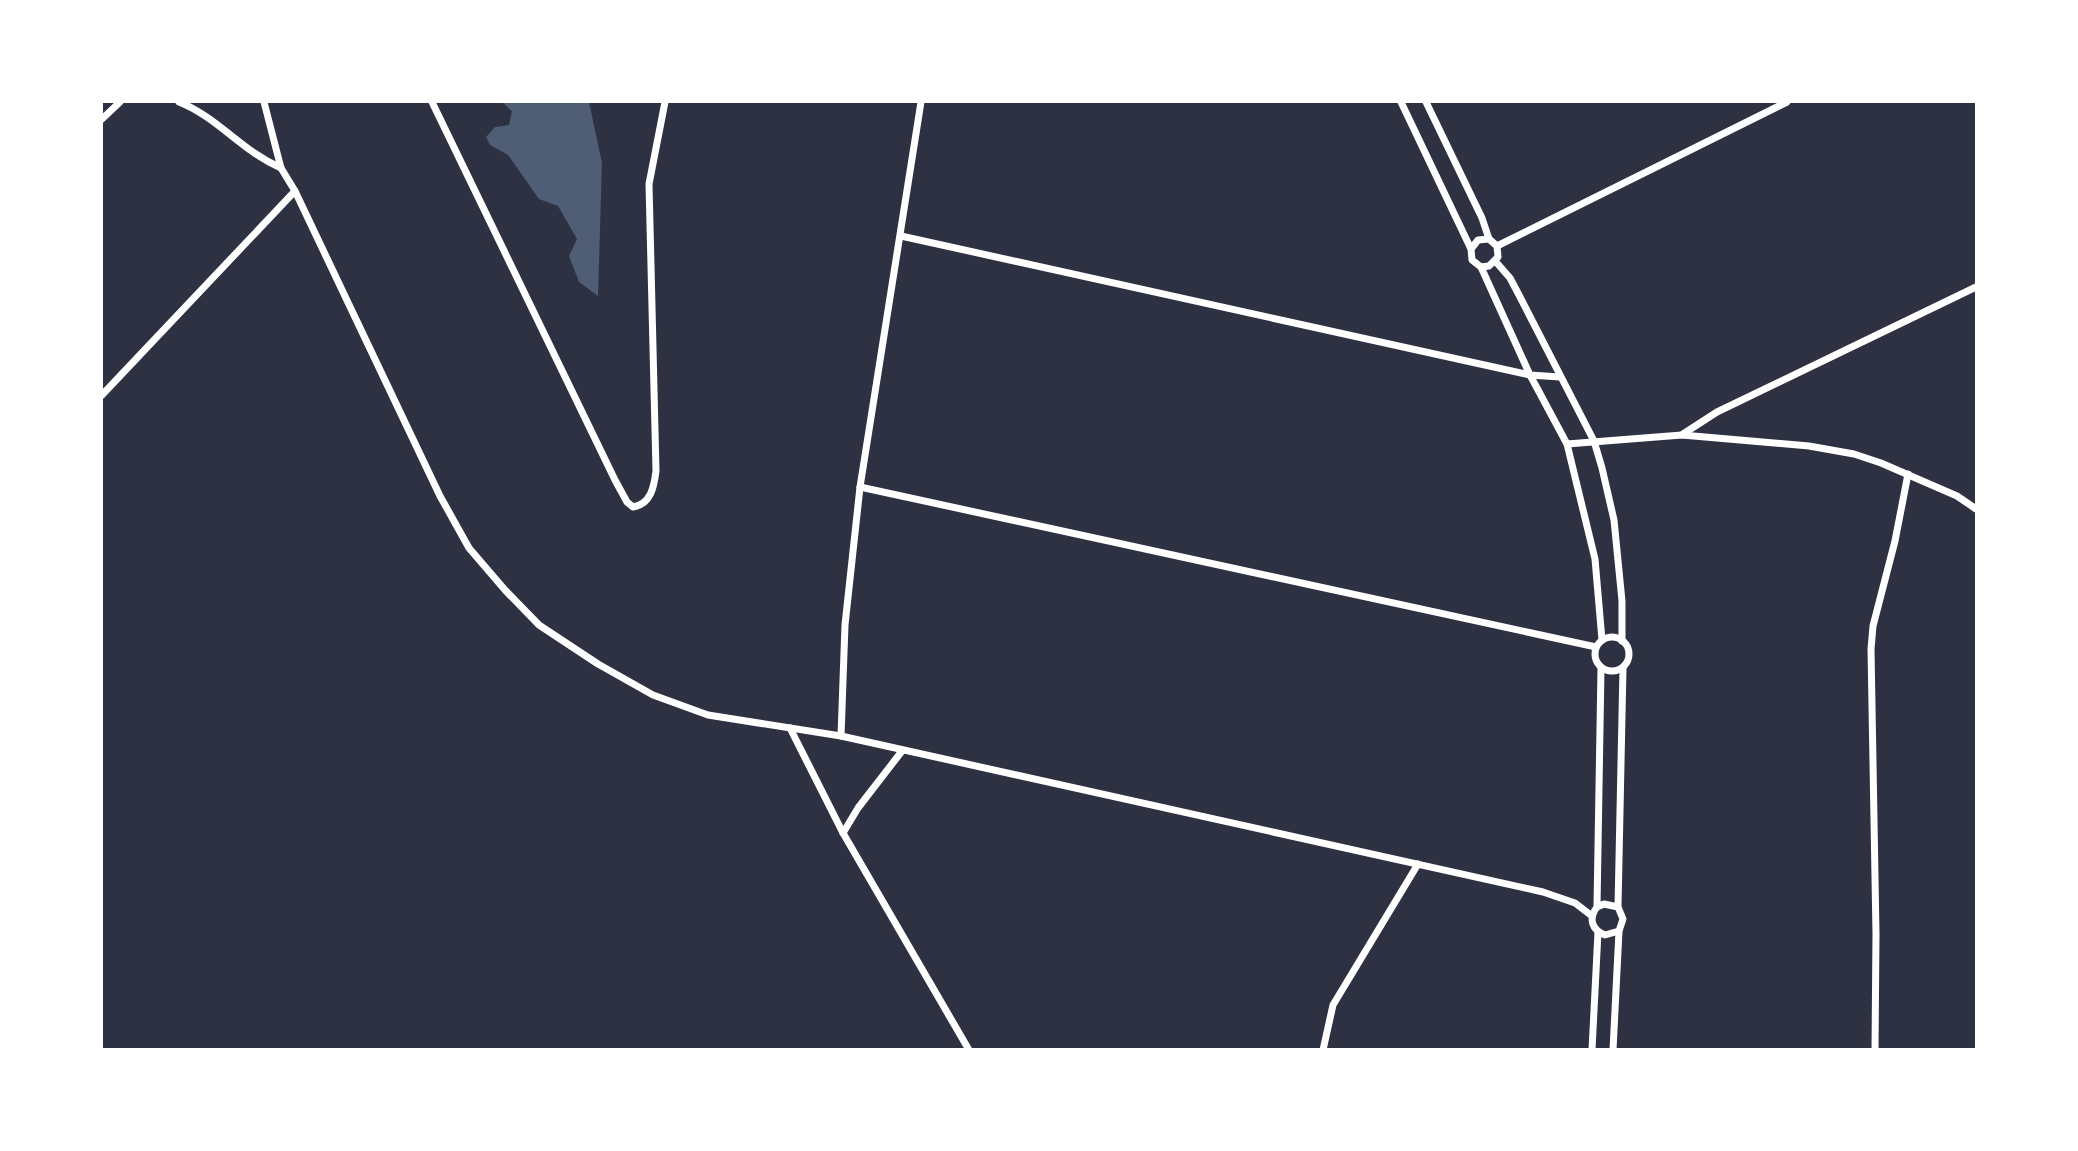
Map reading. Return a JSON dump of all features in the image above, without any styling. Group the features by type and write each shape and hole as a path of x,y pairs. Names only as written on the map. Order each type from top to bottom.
{"street":[{"path":"102,119 120,102"},
{"path":"179,102 215,122 260,159 281,167"},
{"path":"264,102 281,167 295,191 440,496 469,548 539,625 598,664 653,695 708,715 841,736 1543,892 1575,903 1592,916"},
{"path":"432,102 622,494 633,507 639,506 650,496 656,471 649,184 665,102"},
{"path":"841,736 845,625 860,487 921,102"},
{"path":"1401,102 1471,249 1472,260 1481,267 1531,375 1567,444 1595,559 1602,640"},
{"path":"1426,102 1482,218 1489,239 1497,246 1496,262 1481,267"},
{"path":"1497,246 1787,102"},
{"path":"102,395 295,191"},
{"path":"901,236 1531,375 1560,377"},
{"path":"1471,249 1478,240 1489,239"},
{"path":"1496,262 1510,278 1594,441 1614,520 1622,601 1622,640"},
{"path":"1682,435 1717,412 1976,287"},
{"path":"1567,444 1682,435 1809,446 1854,454 1881,463 1957,496 1976,509"},
{"path":"1875,1049 1876,934 1871,649 1873,626 1895,541 1908,474"},
{"path":"860,487 1596,648"},
{"path":"1597,908 1601,668 1594,655 1602,640 1615,637 1622,640 1628,646 1628,662 1616,671 1601,668"},
{"path":"1613,1049 1619,931 1623,919 1618,907 1623,668"},
{"path":"790,728 843,833 969,1049"},
{"path":"843,833 858,808 902,751"},
{"path":"1323,1049 1334,1005 1418,864"},
{"path":"1618,907 1604,904 1597,908 1592,916 1592,925 1605,935 1619,931"},
{"path":"1592,1049 1598,932"}],"water":[{"path":"502,102 589,102 602,163 598,296 579,282 569,256 577,239 558,206 539,199 508,155 490,145 486,137 495,127 509,125 512,111"}]}
